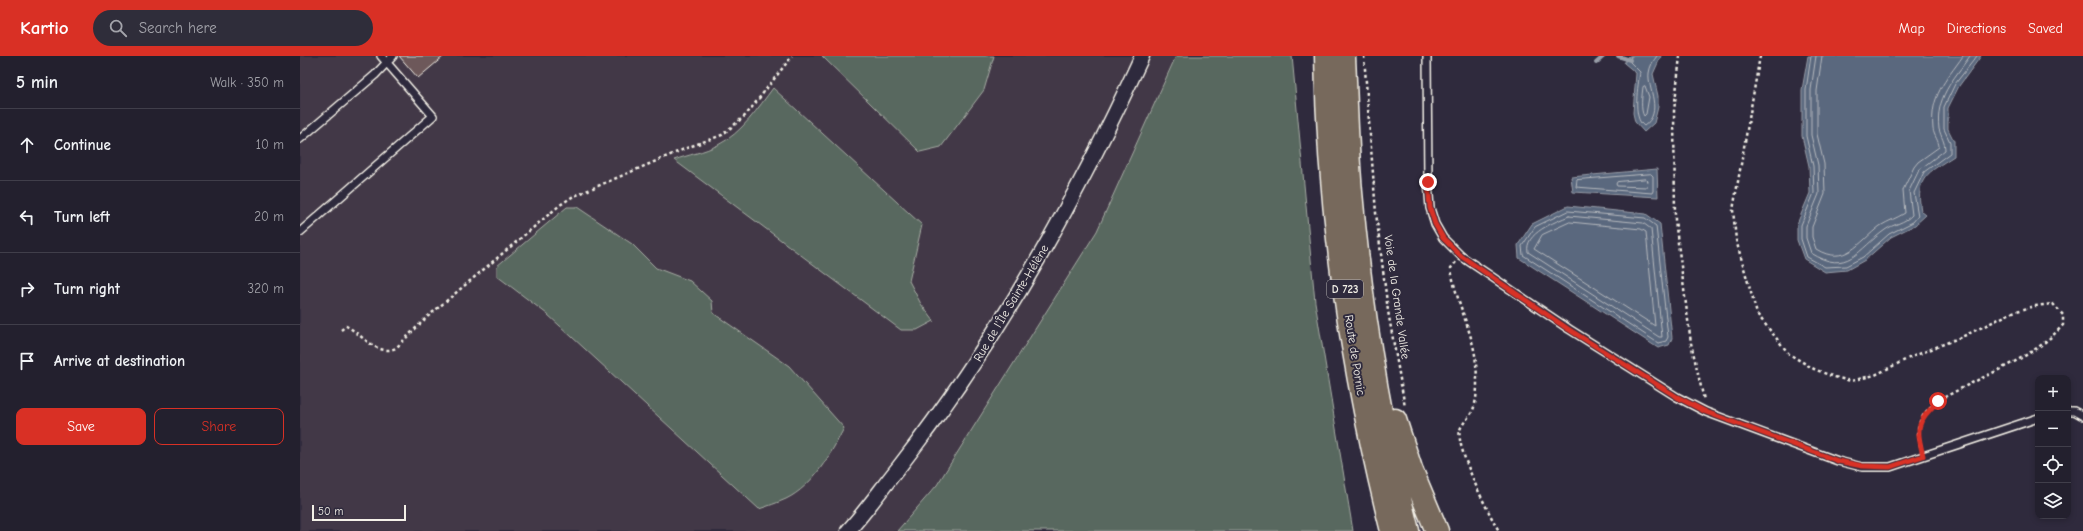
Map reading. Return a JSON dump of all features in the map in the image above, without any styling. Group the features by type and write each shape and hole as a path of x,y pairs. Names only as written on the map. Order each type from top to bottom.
{"highway":[{"name":"Route de Pornic","path":"1326,56 1331,163 1339,252 1352,338 1371,445 1392,531"},
{"name":"Route de Pornic","path":"1344,56 1351,192 1367,322 1392,472 1408,531"},
{"path":"1367,322 1380,341 1396,426 1410,469 1437,531"},
{"path":"1371,445 1365,462 1376,531"}],"street":[{"name":"Rue de l'Île Sainte-Hélène","path":"848,531 931,426 991,339 1068,207 1110,126 1142,56"}],"lane":[{"path":"300,232 433,116 381,56"},
{"path":"300,140 375,75 394,56"},
{"path":"1427,56 1428,182 1430,208 1435,224 1443,238 1461,256 1568,329 1677,397 1706,412 1838,461 1862,466 1890,467 2035,419"},
{"path":"2071,411 2083,416"}],"path":[{"path":"341,330 346,326 377,349 390,351 396,348 426,318 560,205 572,197 632,170 722,135 746,115 792,56"},
{"name":"Voie de la Grande Vallée","path":"1364,56 1376,213 1388,311 1406,412"},
{"path":"1680,56 1674,112 1676,220 1691,343 1703,389 1706,412"},
{"path":"1760,56 1733,210 1736,240 1757,314 1789,354 1814,369 1834,377 1850,380 1875,375 1909,358 1966,335 2013,312 2035,306 2053,304 2063,315 2063,325 2052,338 2035,350 1938,401 1922,418 1918,432 1923,456"},
{"path":"1461,256 1451,268 1453,285 1474,355 1476,393 1473,410 1460,430 1460,443 1475,483 1490,516 1499,531"}],"shaded area":[{"path":"300,56 1176,56 1097,231 937,485 897,531 300,531"}],"green space":[{"path":"822,56 994,56 984,90 941,147 920,152"},
{"path":"1176,56 1292,56 1315,302 1353,531 897,531 937,485 1097,231"},
{"path":"773,88 922,225 909,281 921,304 934,321 917,330 901,330 674,160 707,150 727,140 749,120"},
{"path":"567,207 577,207 632,244 656,268 690,281 712,301 713,313 789,366 844,428 827,458 813,478 805,486 786,499 759,509 547,314 497,276 497,266"}],"water":[{"path":"1629,56 1661,56 1653,74 1658,96 1658,107 1654,123 1644,132 1635,122 1633,113 1636,73 1624,63"},
{"path":"1808,56 1981,56 1959,86 1948,108 1948,129 1954,141 1954,156 1931,172 1922,183 1920,190 1921,211 1926,215 1915,225 1891,237 1865,260 1847,270 1825,272 1804,259 1797,240 1797,224 1810,193 1809,166 1802,136 1802,90"},
{"path":"1657,169 1658,197 1573,192 1571,177"},
{"path":"1568,206 1646,214 1660,224 1672,338 1669,345 1658,348 1519,258 1518,245 1532,224"}],"building":[{"path":"399,56 444,56 418,78"}],"waterway":[{"path":"1596,63 1604,56"},
{"path":"1618,56 1630,60"}],"route":[{"path":"1428,182 1430,208 1435,224 1443,238 1461,256 1568,329 1677,397 1706,412 1838,461 1862,466 1890,467 1923,456 1918,432 1922,418 1938,401"}]}
